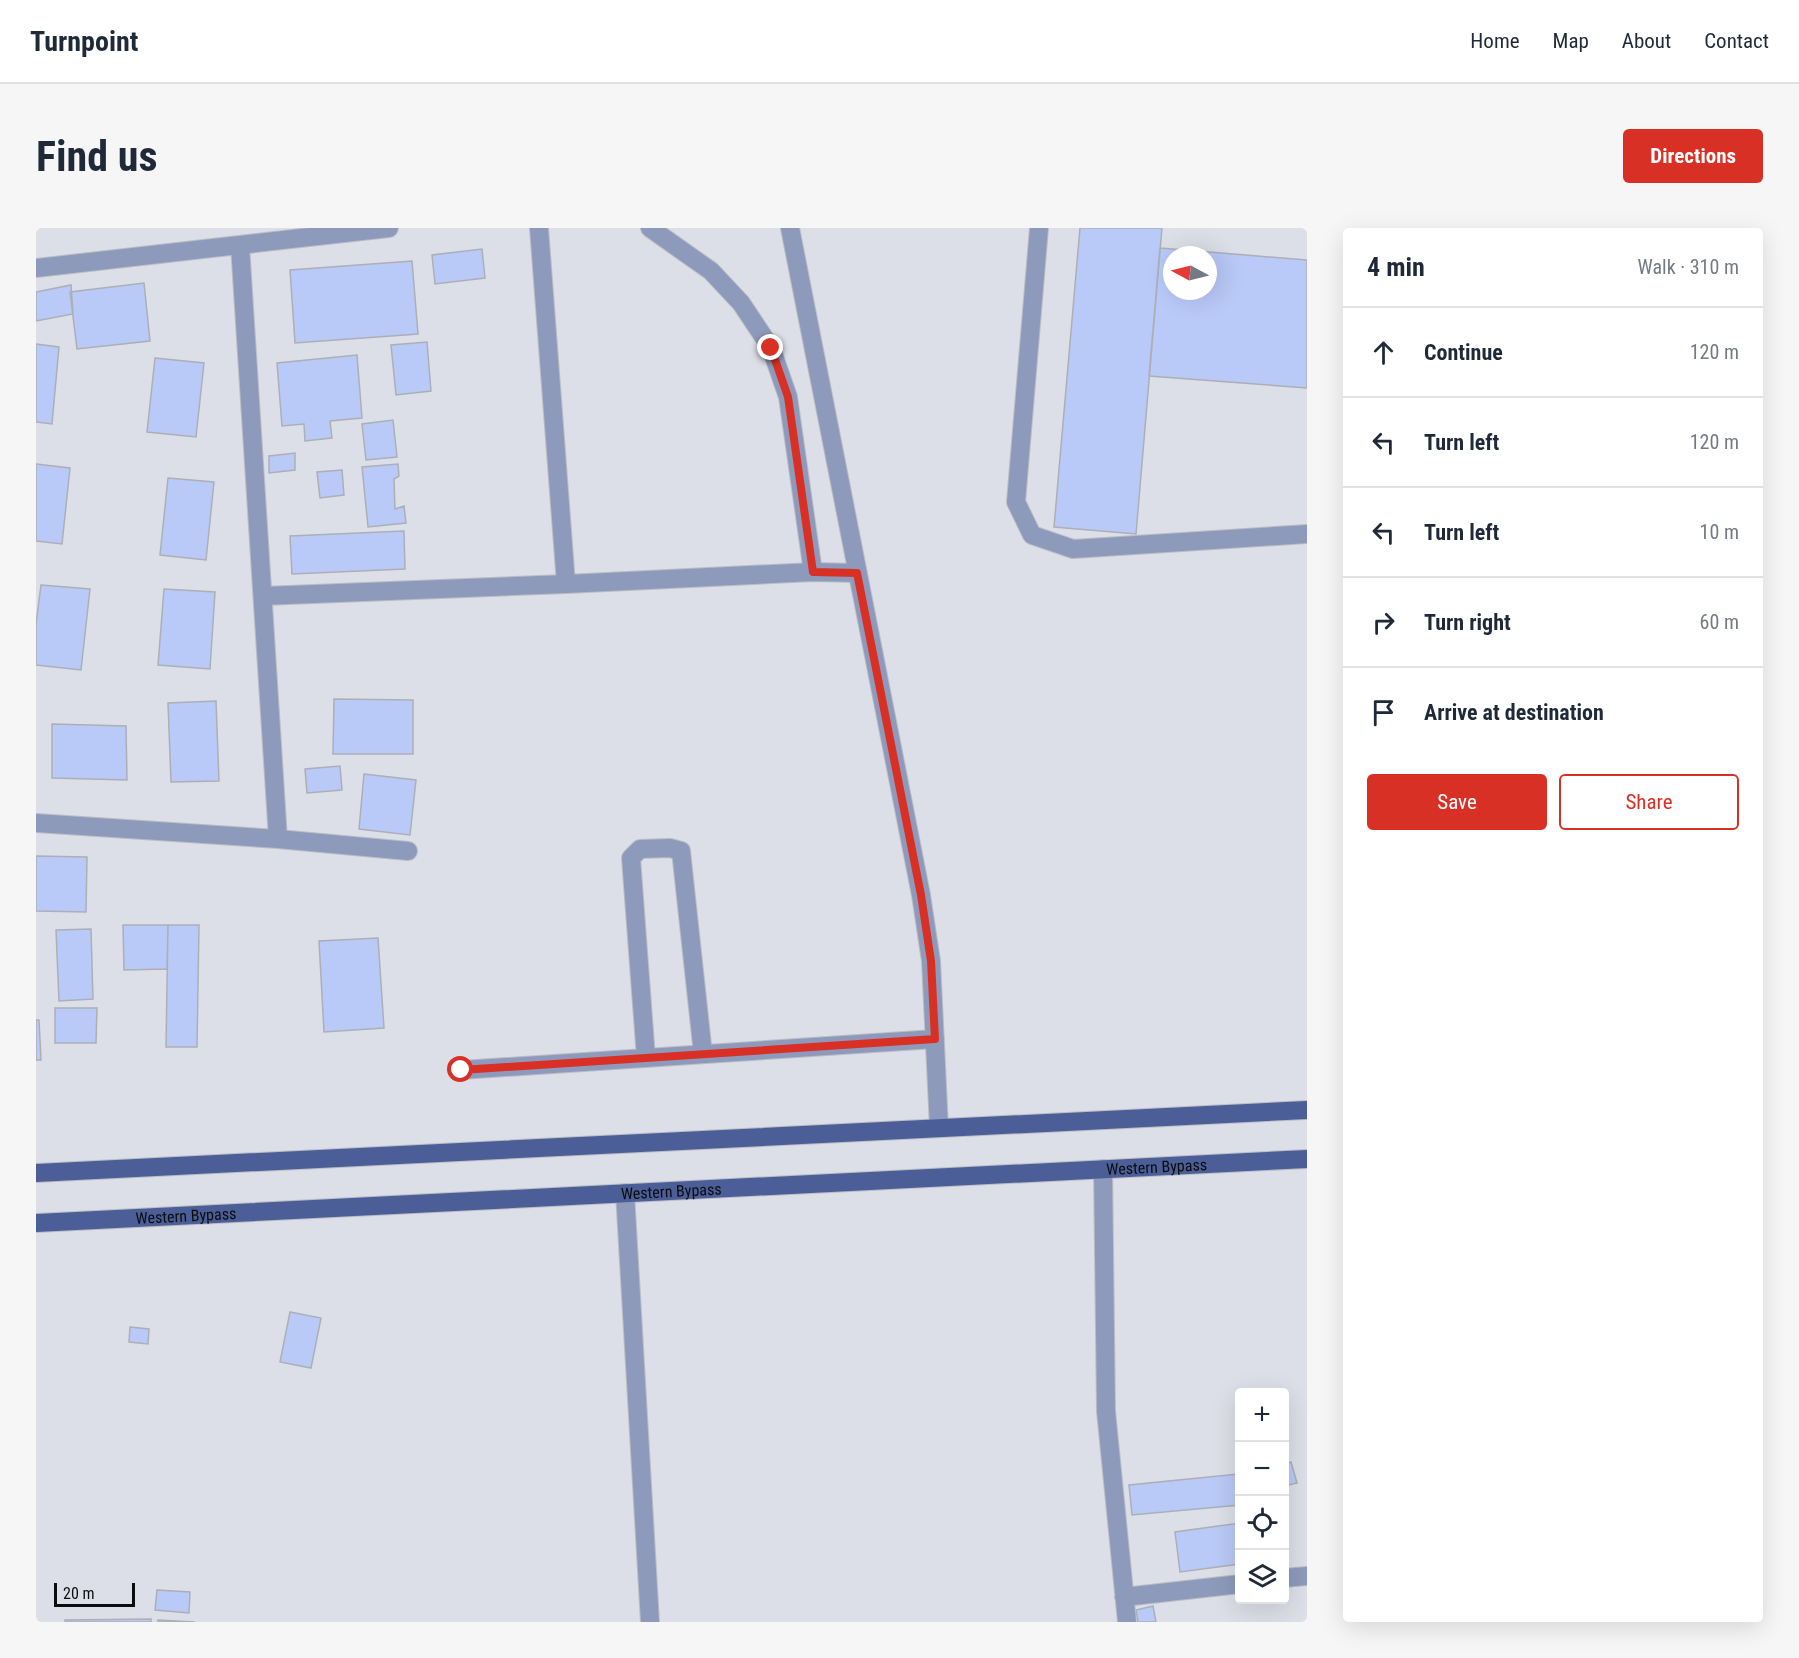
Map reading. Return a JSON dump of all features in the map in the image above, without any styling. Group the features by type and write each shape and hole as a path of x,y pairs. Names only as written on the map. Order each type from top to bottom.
{"main road":[{"path":"36,1173 1307,1110"},
{"name":"Western Bypass","path":"36,1223 1307,1159"}],"street":[{"path":"36,268 389,228"},
{"path":"539,228 566,584"},
{"path":"650,228 711,271 741,303 771,348 788,397 813,572"},
{"path":"790,228 921,895 931,961 939,1128"},
{"path":"1039,228 1016,502 1032,535 1073,549 1307,534"},
{"path":"240,245 278,839"},
{"path":"263,596 813,572 857,573"},
{"path":"36,823 278,839 408,851"},
{"path":"646,1058 631,858 640,849 670,848 681,851 703,1054"},
{"path":"461,1070 935,1039"},
{"path":"1102,1169 1106,1411 1127,1622"},
{"path":"625,1193 650,1622"},
{"path":"1289,1578 1307,1576"},
{"path":"1124,1597 1235,1584"}],"building":[{"path":"1080,228 1162,228 1136,534 1054,527"},
{"path":"1160,248 1163,248 1163,300 1217,300 1217,253 1307,260 1307,388 1149,376"},
{"path":"482,249 485,278 435,284 432,255"},
{"path":"412,261 418,334 295,343 290,270"},
{"path":"144,283 150,341 77,349 70,292"},
{"path":"71,285 73,314 36,321 36,292"},
{"path":"427,342 431,391 396,395 391,345"},
{"path":"36,344 59,347 52,424 36,422"},
{"path":"357,355 362,418 330,421 332,438 305,441 304,424 282,426 277,363"},
{"path":"155,358 204,363 196,437 147,432"},
{"path":"393,420 397,457 366,460 362,424"},
{"path":"295,453 295,470 269,473 269,456"},
{"path":"36,464 70,468 62,544 36,541"},
{"path":"398,464 399,476 394,479 395,509 404,506 406,523 368,527 362,467"},
{"path":"342,470 344,495 320,498 317,472"},
{"path":"168,478 214,482 206,560 160,555"},
{"path":"404,531 405,569 292,574 290,536"},
{"path":"41,585 90,589 81,670 36,665 36,624"},
{"path":"164,589 215,592 210,669 158,665"},
{"path":"334,699 413,700 413,754 333,754"},
{"path":"216,701 219,781 171,782 168,703"},
{"path":"52,724 126,726 127,780 52,778"},
{"path":"340,766 342,790 307,793 305,769"},
{"path":"364,774 416,780 410,835 359,829"},
{"path":"36,856 87,857 86,912 36,911"},
{"path":"123,925 168,925 167,969 124,970"},
{"path":"168,925 199,925 197,1047 166,1047"},
{"path":"91,929 93,999 59,1001 56,930"},
{"path":"378,938 384,1028 324,1032 319,941"},
{"path":"55,1008 97,1008 96,1043 55,1043"},
{"path":"36,1020 39,1020 41,1060 36,1060"},
{"path":"290,1312 321,1318 311,1368 280,1362"},
{"path":"130,1327 149,1329 148,1344 129,1342"},
{"path":"1291,1462 1297,1483 1289,1485 1289,1463"},
{"path":"1235,1474 1235,1505 1132,1515 1129,1485"},
{"path":"1235,1524 1235,1565 1180,1572 1175,1532"},
{"path":"157,1590 190,1592 189,1613 155,1610"},
{"path":"1153,1606 1156,1622 1138,1622 1136,1610"},
{"path":"151,1619 151,1622 65,1622 65,1620"},
{"path":"158,1620 195,1622 158,1622"}],"route":[{"path":"461,1070 935,1039 931,961 921,895 857,573 813,572 788,397 771,348"}]}
